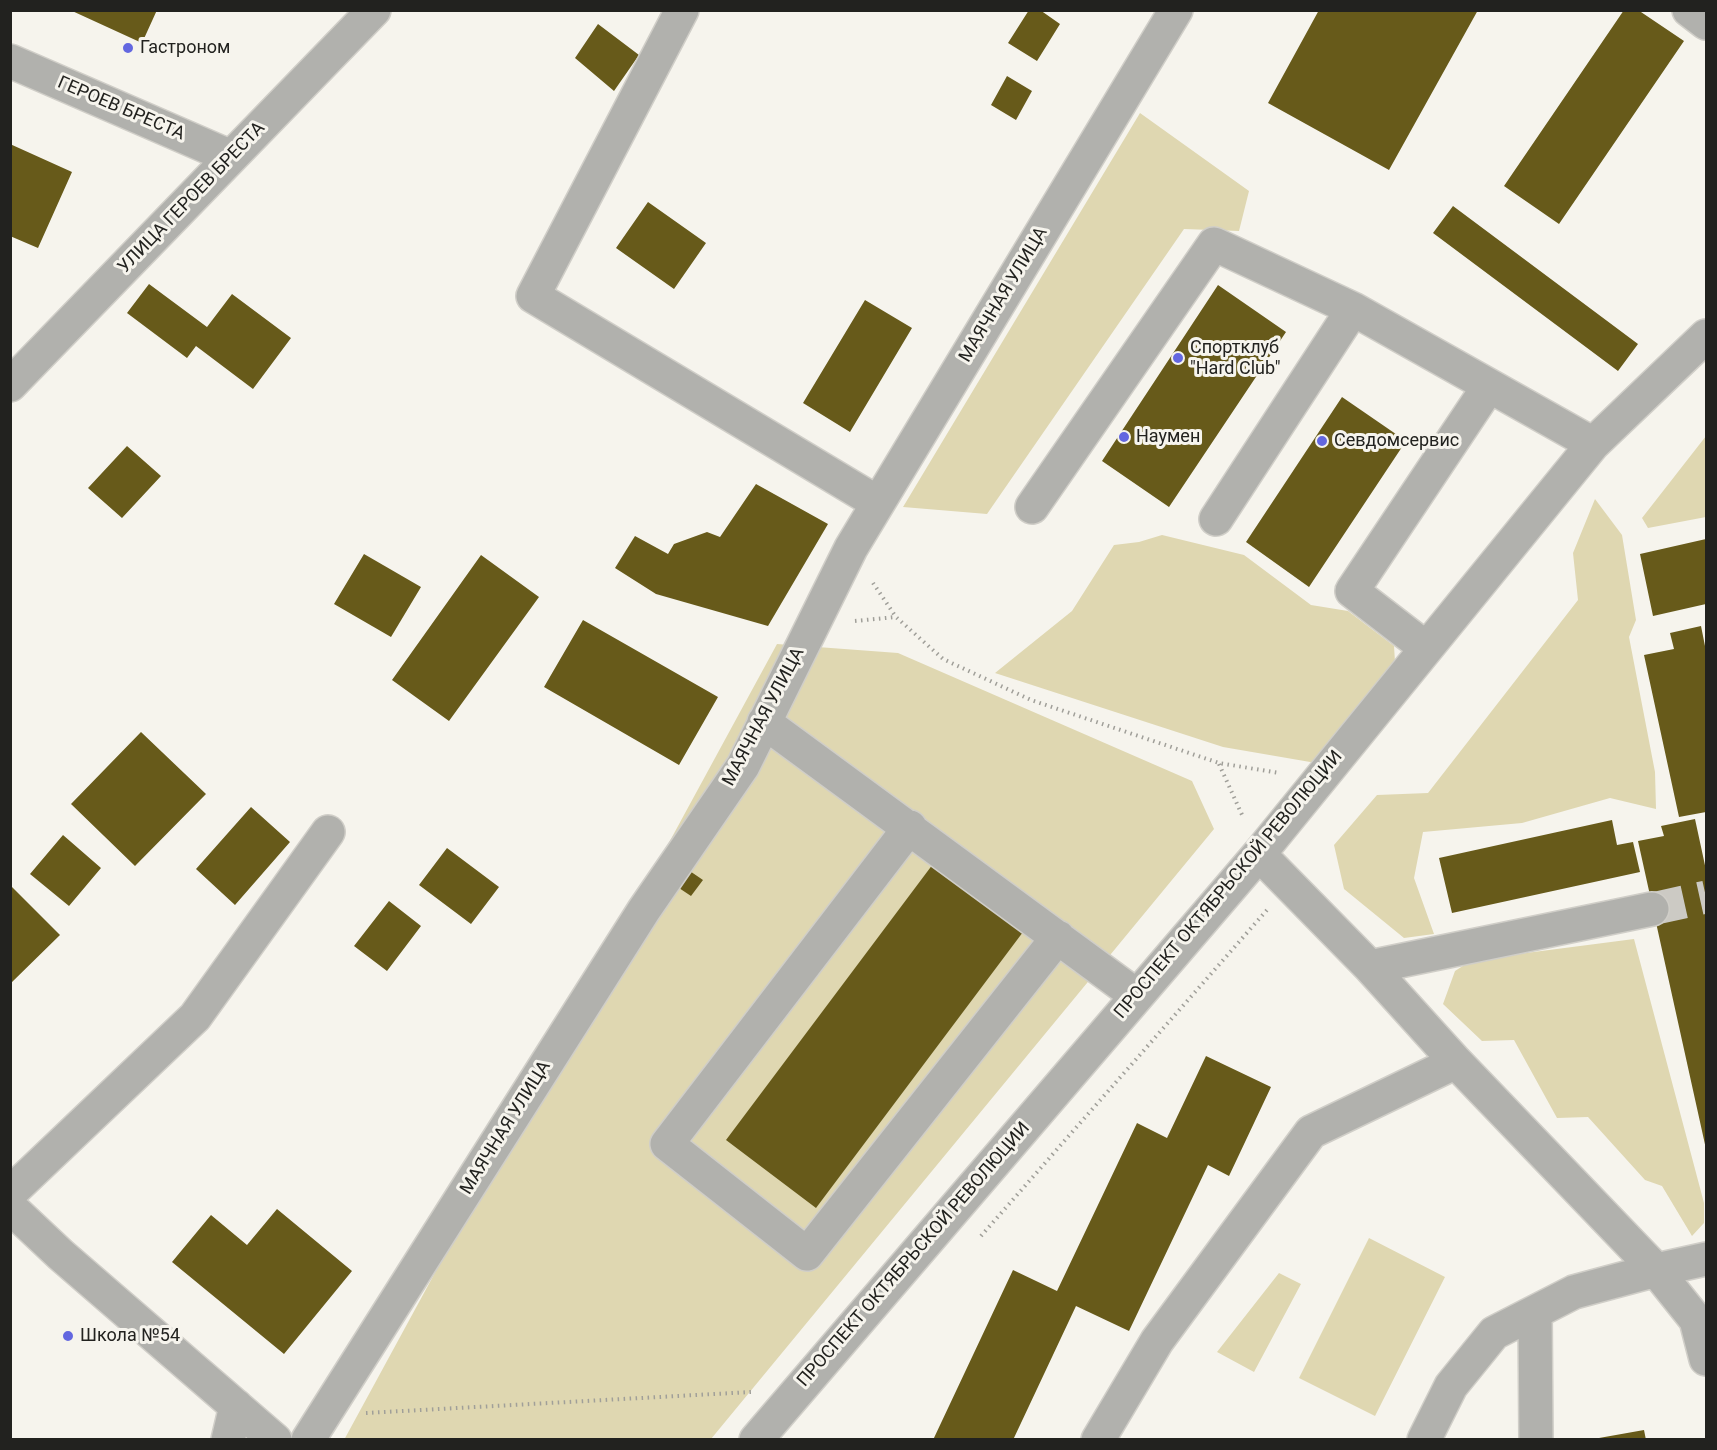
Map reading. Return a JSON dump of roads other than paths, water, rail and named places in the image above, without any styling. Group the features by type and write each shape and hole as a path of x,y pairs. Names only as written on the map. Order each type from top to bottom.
{"street":[{"name":"УЛИЦА ГЕРОЕВ БРЕСТА","path":"10,386 374,10"},
{"path":"682,10 533,296 878,503"},
{"name":"МАЯЧНАЯ УЛИЦА","path":"308,1440 644,910 743,766 851,548 1176,10"},
{"path":"1689,10 1707,23"},
{"name":"ГЕРОЕВ БРЕСТА","path":"10,61 231,156"},
{"path":"1032,507 1214,244 1353,309 1593,444"},
{"path":"1216,519 1353,309"},
{"name":"ПРОСПЕКТ ОКТЯБРЬСКОЙ РЕВОЛЮЦИИ","path":"756,1440 1259,854 1593,444 1707,336"},
{"path":"1426,648 1352,591 1489,386"},
{"path":"765,722 1137,996"},
{"path":"910,827 667,1144 807,1254 1058,937"},
{"path":"10,1193 195,1017 328,832"},
{"path":"1259,854 1370,967 1456,1062 1656,1270 1696,1320 1707,1359"},
{"path":"1370,967 1652,909"},
{"path":"1098,1440 1157,1341 1311,1132 1456,1062"},
{"path":"10,1207 61,1255 275,1440"},
{"path":"1424,1440 1451,1386 1494,1333 1574,1292 1707,1259"},
{"path":"1536,1312 1536,1440"},
{"path":"228,1440 236,1406"}],"tunnel":[{"path":"1652,909 1706,897"}],"place":[{"name":"Гастроном","path":"128,48"},
{"name":"Спортклуб \"Hard Club\"","path":"1178,358"},
{"name":"Наумен","path":"1124,437"},
{"name":"Севдомсервис","path":"1322,441"},
{"name":"Школа №54","path":"68,1336"}]}
